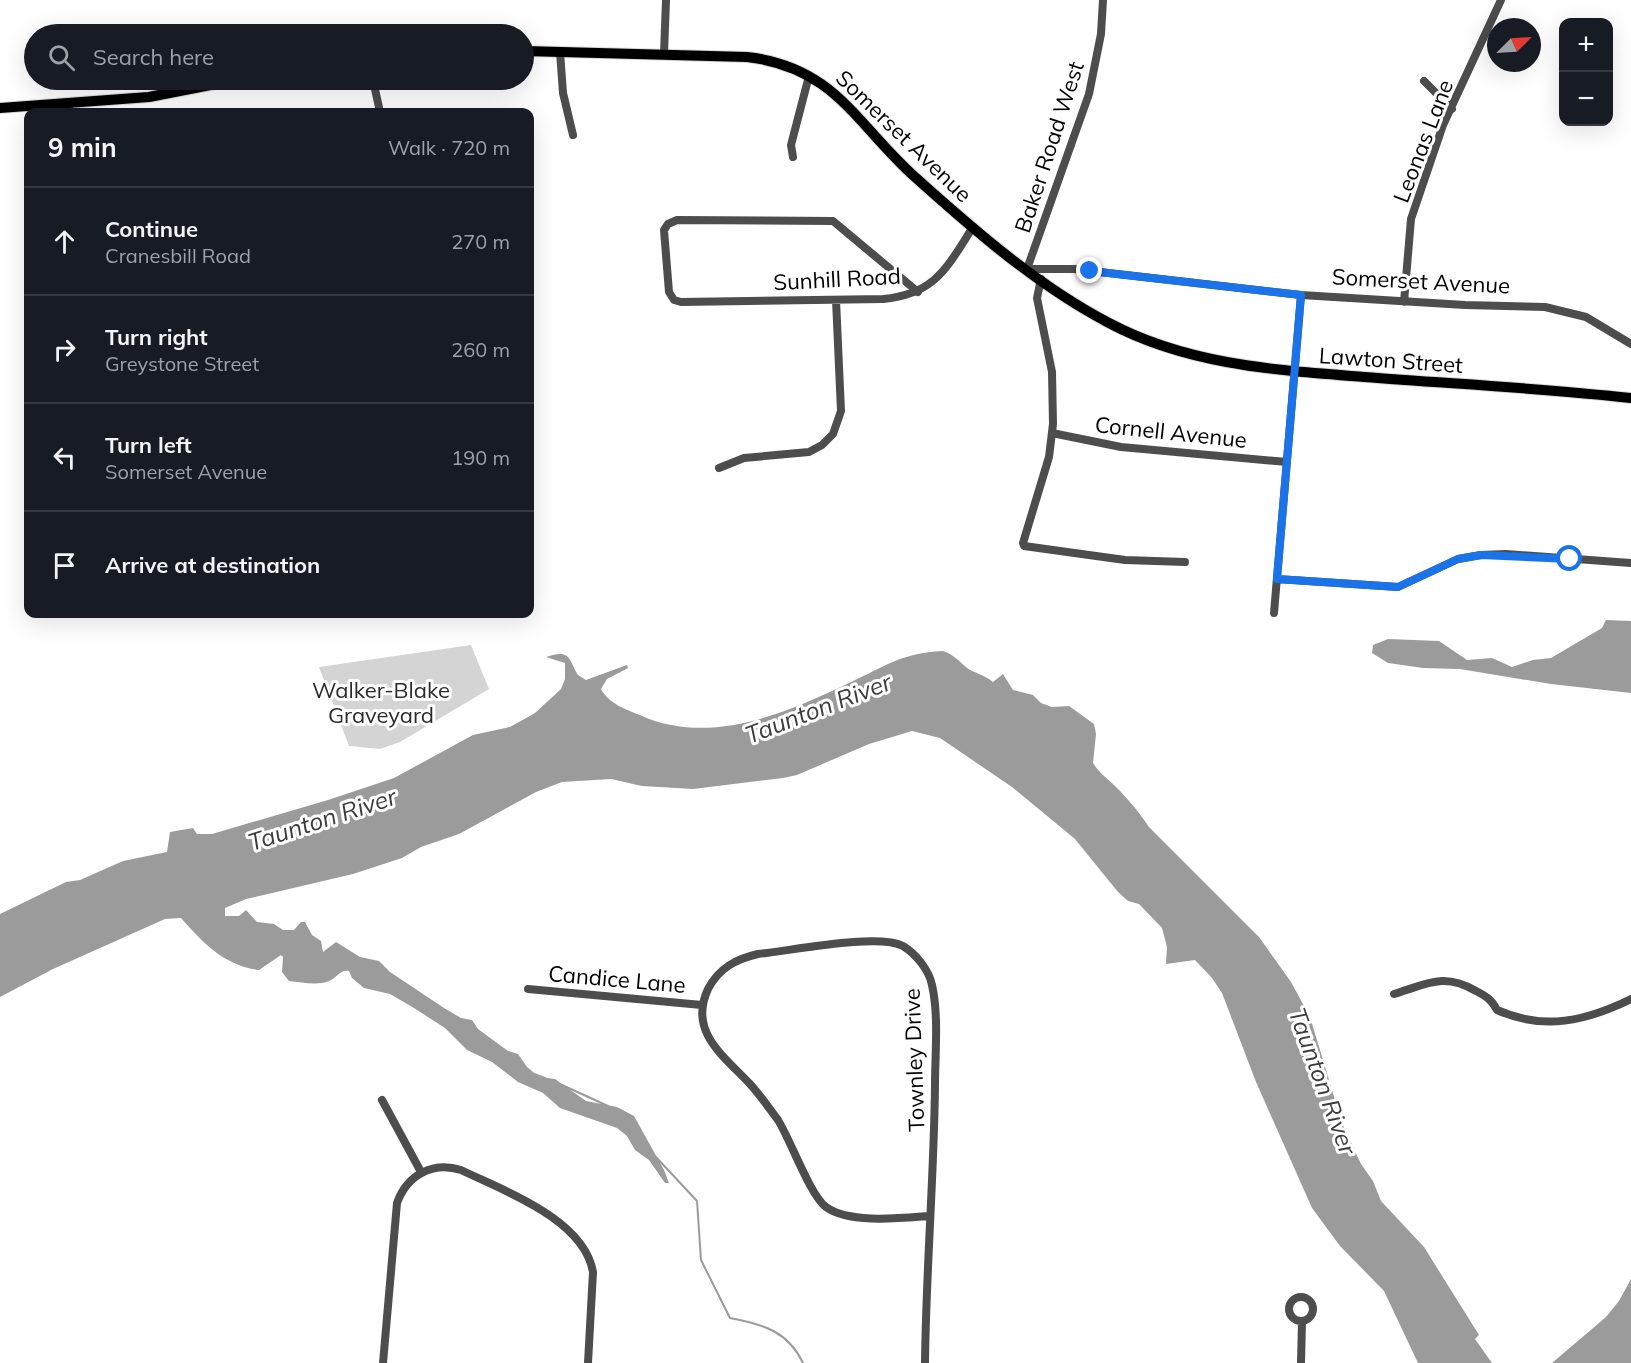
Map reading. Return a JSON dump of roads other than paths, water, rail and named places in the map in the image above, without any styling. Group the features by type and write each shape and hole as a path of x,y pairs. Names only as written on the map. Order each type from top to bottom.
{"main road":[{"name":"Somerset Avenue","path":"534,51 760,58 809,76 841,97 903,166 973,227 1027,269"},
{"path":"0,108 69,108 185,90"},
{"name":"Lawton Street","path":"1027,269 1084,309 1138,336 1216,361 1295,372 1631,398"}],"street":[{"path":"664,54 666,0"},
{"name":"Baker Road West","path":"1027,269 1084,112 1098,52 1102,0"},
{"name":"Leonas Lane","path":"1404,302 1412,219 1443,125 1501,0"},
{"path":"560,52 563,93 573,135"},
{"path":"794,157 791,145 809,76"},
{"path":"1424,81 1452,109"},
{"path":"375,90 379,108"},
{"name":"Sunhill Road","path":"918,292 833,221 677,220 668,224 664,233 668,289 672,298 681,302 836,300 883,299 918,292 938,277 973,227"},
{"name":"Somerset Avenue","path":"1027,269 1074,269 1301,295 1559,309 1597,322 1631,344"},
{"path":"1041,279 1037,298 1052,372 1053,433 1049,457 1024,546 1125,560 1185,562"},
{"path":"1274,613 1301,295"},
{"path":"719,468 744,458 808,452 822,445 833,434 841,411 836,300"},
{"name":"Cornell Avenue","path":"1053,433 1113,446 1287,462"},
{"path":"1277,579 1398,587 1458,559 1481,555 1506,554 1631,563"},
{"name":"Townley Drive","path":"702,1005 718,974 732,963 748,957 878,940 898,945 911,952 924,966 933,990 935,1146 929,1216 925,1363"},
{"path":"1394,994 1441,980 1458,981 1492,1001 1497,1010 1527,1020 1552,1023 1591,1017 1631,999"},
{"name":"Candice Lane","path":"528,989 702,1005"},
{"path":"702,1005 704,1026 711,1043 772,1112 825,1206 852,1216 929,1216"},
{"path":"382,1100 421,1172"},
{"path":"383,1363 397,1203 405,1187 421,1172 440,1166 461,1170 546,1213 574,1235 589,1257 592,1272 588,1363"},
{"path":"1301,1363 1302,1322"}],"water":[{"path":"1606,620 1631,621 1631,693 1551,684 1460,669 1423,668 1388,663 1372,653 1373,645 1388,639 1439,641 1467,660 1492,658 1512,667 1533,660 1551,658 1602,628"},
{"name":"Taunton River","path":"943,651 993,682 1003,674 1013,690 1033,695 1041,703 1052,707 1069,706 1094,724 1096,734 1093,763 1095,767 1130,801 1149,827 1259,937 1291,982 1310,1017 1342,1123 1381,1201 1424,1247 1479,1335 1475,1339 1492,1363 1418,1363 1384,1291 1340,1246 1312,1208 1256,1082 1222,993 1212,978 1195,960 1166,964 1167,947 1162,928 1139,904 1128,901 1118,892 1075,839 1012,787 940,738 912,731 869,744 797,775 783,778 693,789 642,786 611,779 562,782 536,792 459,834 421,847 402,858 353,874 246,899 225,908 225,916 239,916 246,910 257,922 274,924 283,930 294,930 301,922 305,922 312,935 321,941 323,952 336,942 360,957 379,961 390,972 444,1008 461,1018 472,1020 478,1029 508,1051 518,1054 527,1067 539,1077 555,1079 586,1101 617,1107 634,1116 669,1183 665,1183 649,1160 635,1150 627,1136 617,1128 560,1108 543,1093 518,1082 492,1062 467,1050 445,1028 414,1008 390,994 364,988 352,978 349,971 343,971 332,980 319,983 289,981 282,972 283,957 281,955 259,970 247,968 216,952 181,918 165,919 53,969 0,997 0,914 66,882 80,880 123,861 167,852 170,832 193,828 197,834 212,834 328,800 394,778 473,735 510,727 535,713 561,689 565,679 565,663 546,657 565,655 571,660 578,675 586,680 627,665 628,668 607,679 601,689 609,699 642,716 668,724 695,728 721,727 774,715 894,661 916,654"},
{"path":"1631,1279 1631,1363 1552,1363 1606,1317 1619,1301"}],"waterway":[{"path":"534,1074 545,1078"},
{"path":"562,1085 608,1106"},
{"path":"655,1156 697,1201 701,1260 730,1318 763,1326 782,1336 790,1343 803,1363"}],"park label":[{"name":"Walker-Blake Graveyard","path":"381,702"}]}
